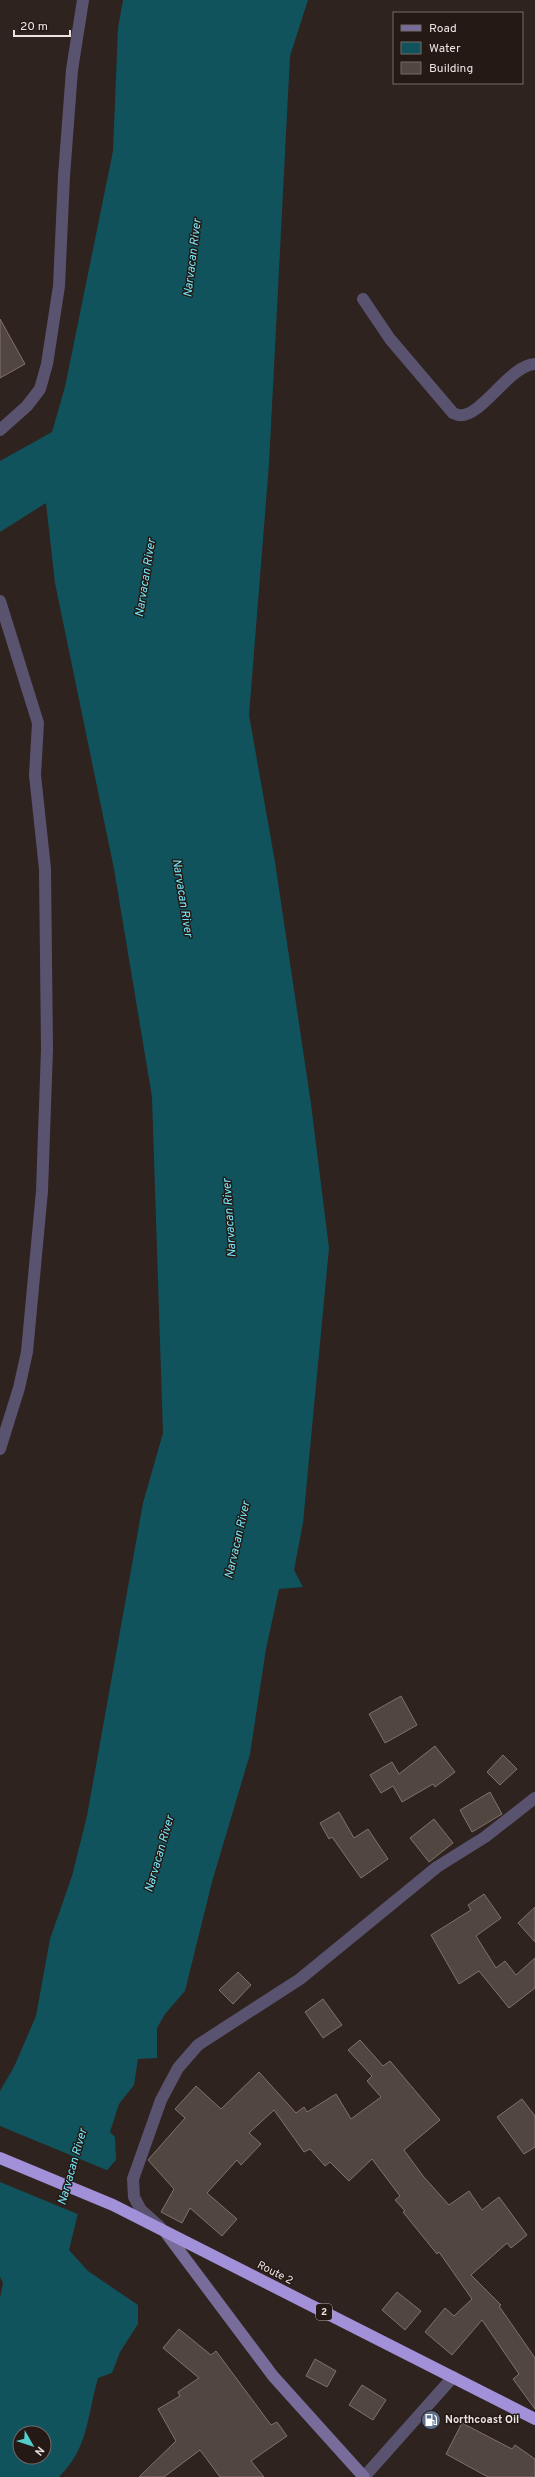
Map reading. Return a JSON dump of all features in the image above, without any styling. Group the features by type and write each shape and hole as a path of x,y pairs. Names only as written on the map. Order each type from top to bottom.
{"highway":[{"name":"Route 2","path":"0,2158 113,2205 535,2419"}],"street":[{"path":"0,430 27,406 40,389 47,364 59,286 64,176 72,70 83,0"},
{"path":"363,299 390,339 453,413 458,415 472,412 509,379 529,364 535,364"},
{"path":"0,601 38,723 35,774 45,870 46,1049 42,1191 26,1352 19,1388 0,1449"},
{"path":"453,2377 364,2477 273,2376 166,2233 141,2210 134,2197 132,2179 161,2100 178,2068 198,2045 300,1979 437,1867 491,1832 535,1798"}],"water":[{"name":"Narvacan River","path":"123,0 308,0 290,56 269,464 249,715 275,862 311,1104 329,1248 303,1523 294,1570 303,1587 279,1589 266,1649 250,1754 212,1882 185,1991 165,2014 157,2028 157,2058 138,2059 134,2085 119,2104 110,2132 115,2137 116,2160 87,2193 77,2217 69,2250 88,2271 138,2305 138,2324 120,2352 112,2373 98,2378 82,2443 69,2466 59,2477 0,2477 0,2298 3,2283 0,2277 0,2091 14,2067 36,2016 50,1939 72,1876 87,1816 143,1503 163,1433 152,1097 114,869 55,583 46,503 0,532 0,461 52,432 65,387 113,151 118,28"}],"pier":[{"path":"0,2126 109,2171 89,2194 80,2215 0,2182"}],"building":[{"path":"0,319 25,364 0,378"},
{"path":"401,1696 417,1725 385,1743 369,1714"},
{"path":"435,1746 455,1772 435,1787 433,1784 402,1802 393,1786 381,1793 370,1775 392,1762 399,1774"},
{"path":"503,1755 517,1769 500,1785 487,1772"},
{"path":"490,1792 502,1814 472,1832 460,1810"},
{"path":"339,1812 354,1838 368,1829 388,1859 361,1878 332,1837 329,1839 320,1823"},
{"path":"434,1819 453,1843 429,1862 410,1838"},
{"path":"484,1894 501,1918 476,1936 496,1968 505,1961 516,1975 535,1958 535,1988 509,2008 479,1971 459,1984 431,1935 471,1910 468,1905"},
{"path":"535,1907 535,1942 518,1923"},
{"path":"238,1972 251,1985 233,2004 219,1990"},
{"path":"323,1999 342,2025 323,2038 305,2012"},
{"path":"360,2040 383,2066 390,2061 440,2120 404,2150 423,2176 449,2205 469,2191 482,2210 499,2197 527,2235 511,2248 507,2243 471,2275 501,2305 499,2306 535,2358 535,2409 513,2379 519,2374 482,2320 452,2355 425,2332 445,2308 454,2316 472,2299 439,2252 437,2254 403,2212 405,2211 395,2200 400,2196 372,2159 349,2181 330,2162 325,2166 310,2149 304,2152 274,2110 249,2133 261,2144 241,2165 237,2160 207,2193 237,2219 222,2236 190,2208 182,2223 161,2212 174,2189 148,2160 185,2118 175,2109 196,2086 221,2109 259,2072 296,2113 304,2107 307,2112 336,2094 351,2119 381,2097 367,2081 372,2076 348,2050"},
{"path":"522,2099 535,2116 535,2147 524,2154 497,2117"},
{"path":"397,2292 421,2311 405,2330 382,2310"},
{"path":"179,2329 211,2355 216,2351 271,2425 277,2422 287,2436 251,2461 264,2477 220,2477 200,2450 164,2477 139,2477 176,2441 158,2409 180,2396 178,2392 199,2378 163,2348"},
{"path":"315,2359 336,2371 327,2387 306,2376"},
{"path":"362,2385 386,2400 373,2420 349,2405"},
{"path":"462,2423 512,2449 515,2445 535,2459 535,2477 488,2477 446,2454"}],"place":[{"name":"Northcoast Oil","path":"431,2420"}]}
